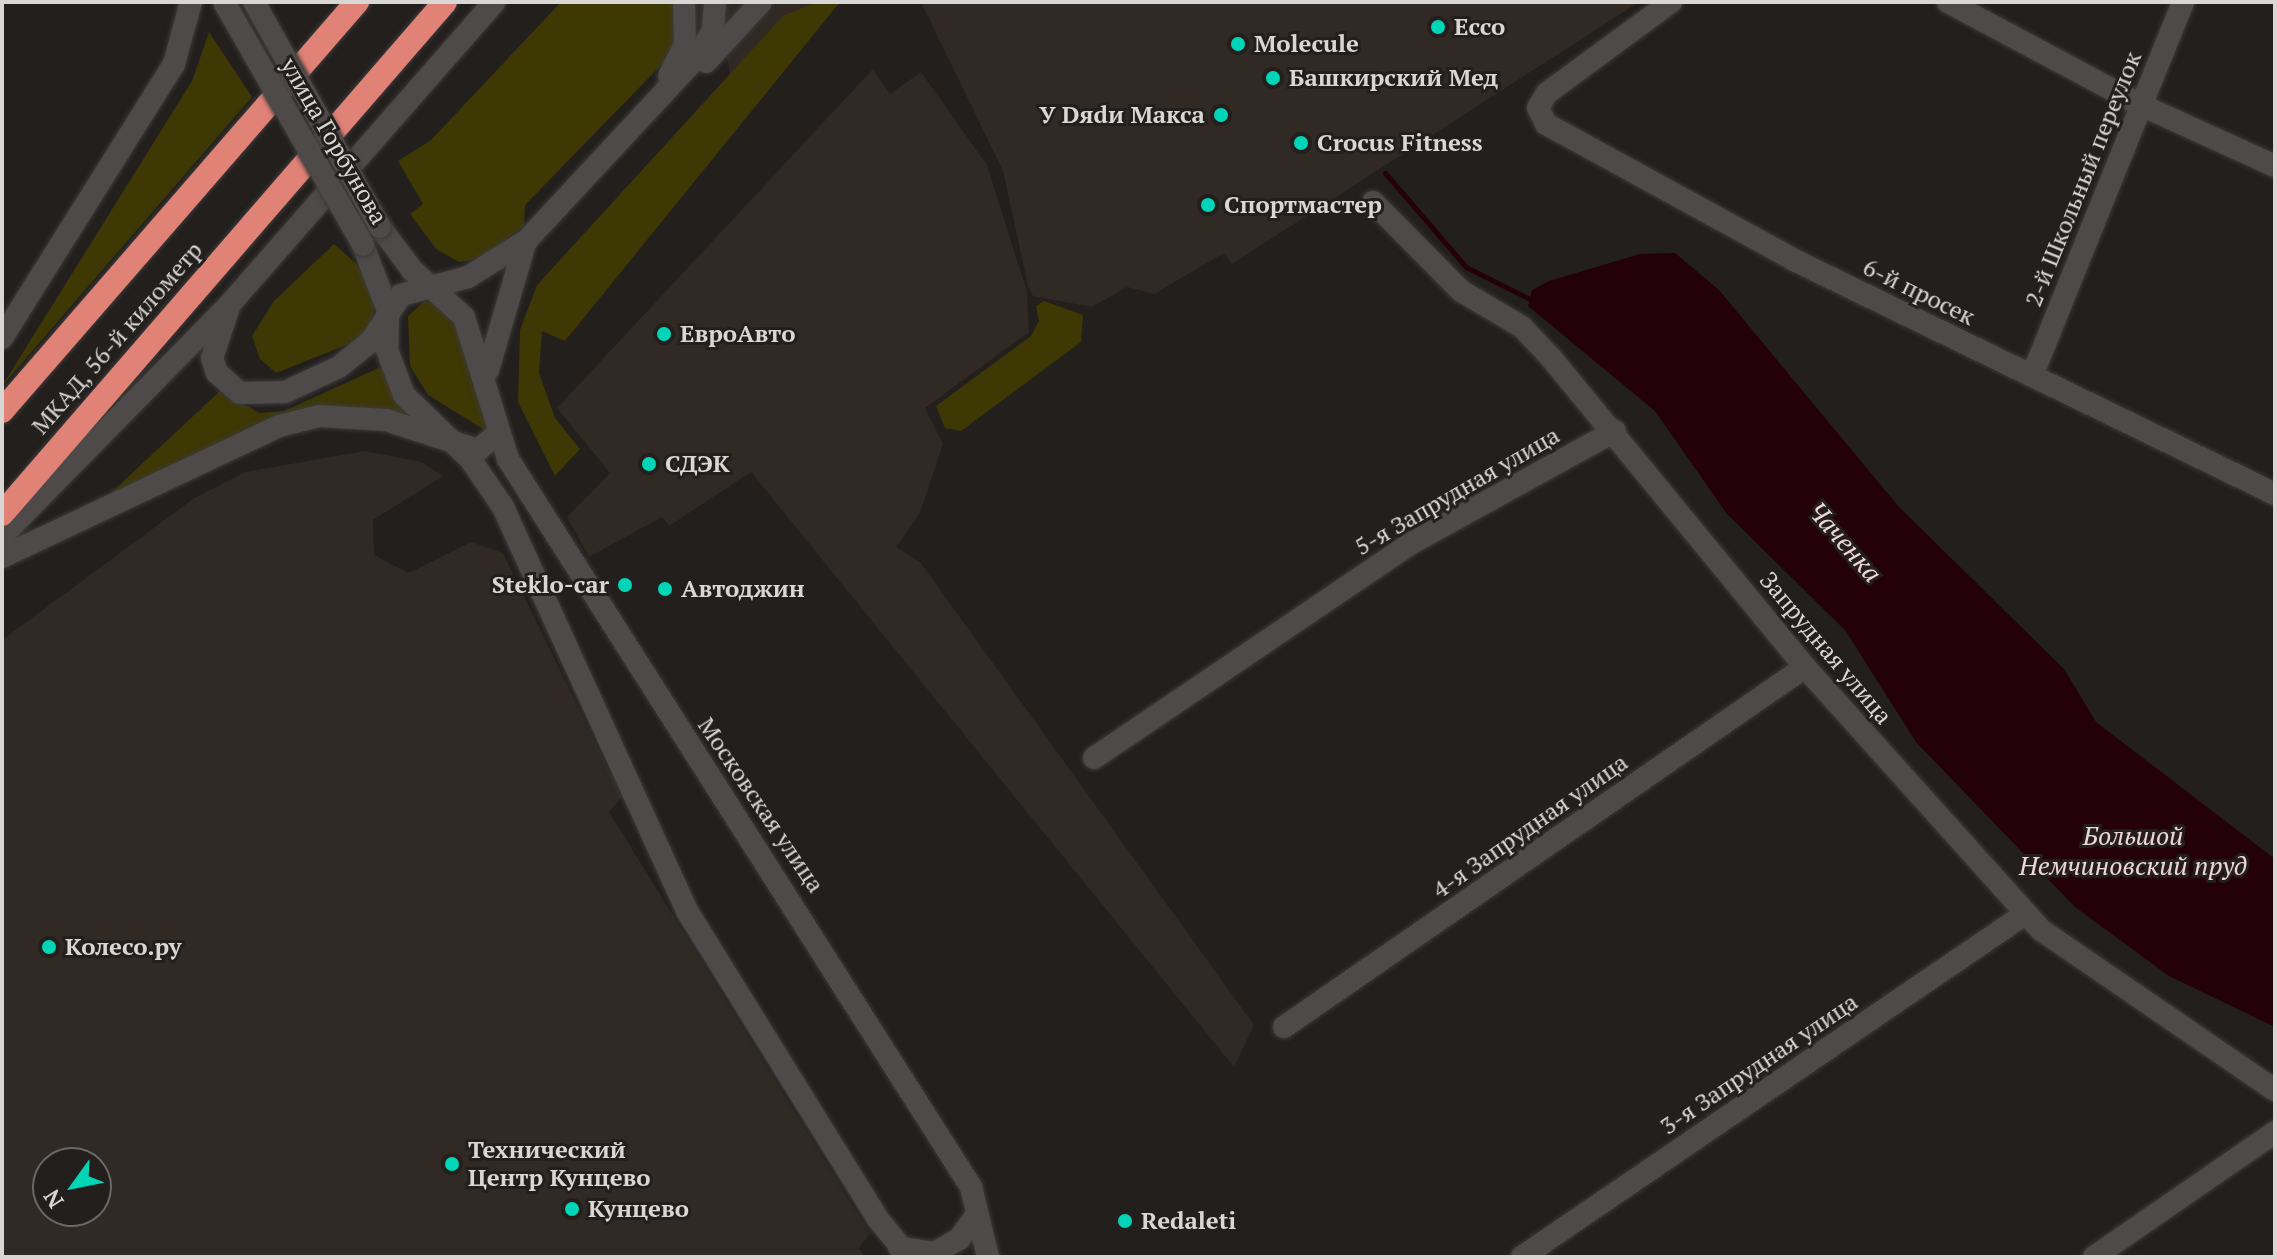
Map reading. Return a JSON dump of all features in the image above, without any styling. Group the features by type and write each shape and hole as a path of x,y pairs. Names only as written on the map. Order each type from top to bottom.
{"highway":[{"name":"МКАД, 56-й километр","path":"2,411 357,2"},
{"name":"МКАД, 56-й километр","path":"2,514 445,2"}],"street":[{"path":"2,338 174,64 191,2"},
{"name":"улица Горбунова","path":"224,2 363,245 388,311 393,373 418,414 448,441"},
{"name":"улица Горбунова","path":"254,2 380,227 464,317 485,383"},
{"path":"2,536 230,304 494,2"},
{"path":"651,104 685,45 684,2"},
{"path":"230,304 212,343 217,373 240,393 259,397 355,356 401,295 490,267 527,240 699,55 713,30 715,2"},
{"path":"651,104 694,74 761,2"},
{"name":"6-й просек","path":"1671,2 1547,93 1538,108 1546,124 1794,260 2275,494"},
{"path":"1948,2 2141,105 2275,166"},
{"name":"2-й Школьный переулок","path":"2032,376 2183,2"},
{"name":"Запрудная улица","path":"1373,202 1461,291 1522,327 1615,431 1805,667 2025,914 2275,1090"},
{"path":"485,383 500,310 527,240"},
{"name":"Московская улица","path":"485,383 497,434 626,653 787,889 965,1177 988,1257"},
{"path":"2,557 279,426 359,415 478,450 497,434"},
{"name":"5-я Запрудная улица","path":"1094,758 1326,599 1615,431"},
{"path":"448,441 488,483 516,532 687,911 904,1252 934,1253 959,1239 976,1216"},
{"name":"4-я Запрудная улица","path":"1284,1027 1805,667"},
{"name":"3-я Запрудная улица","path":"1522,1257 2025,914"},
{"path":"2094,1257 2275,1132"}],"shaded area":[{"path":"561,2 672,2 680,31 669,57 525,205 524,226 479,259 459,262 436,249 410,214 423,204 398,161 431,140"},
{"path":"686,2 834,2 731,78 725,49 680,11"},
{"path":"816,2 840,2 565,341 542,331 539,373 555,418 580,449 555,476 518,402 520,330 537,285 783,16"},
{"path":"921,2 1639,2 1232,264 1224,253 1154,294 1127,287 1092,307 1033,296 1028,286 1003,171"},
{"path":"209,32 252,97 2,386 192,81"},
{"path":"873,69 890,94 921,72 987,165 1027,292 1029,332 925,408 943,444 920,513 896,547 920,562 1254,1025 1234,1067 751,472 669,526 662,517 589,557 567,517 610,473 557,408"},
{"path":"334,244 368,274 375,308 368,327 359,340 276,373 260,359 252,336 274,301"},
{"path":"424,301 442,306 463,333 488,432 428,395 410,366 408,316"},
{"path":"1044,301 1083,315 1081,342 961,431 945,428 936,406 1031,336 1039,321 1036,306"},
{"path":"383,366 411,416 342,407 98,505 221,390 259,413 284,411"},
{"path":"365,451 422,462 443,476 373,520 374,555 409,573 471,542 503,553 622,797 609,812 870,1234 859,1248 865,1257 2,1257 2,640 193,499 245,472"}],"water":[{"name":"Большой Немчиновский пруд","path":"1675,253 1719,290 1899,507 2064,669 2096,722 2275,859 2275,1027 2169,976 2075,907 1916,742 1845,630 1727,514 1655,411 1528,306 1532,290 1549,281 1640,254"}],"waterway":[{"name":"Чаченка","path":"1385,173 1466,267 1532,300"}],"place":[{"name":"Ecco","path":"1438,27"},
{"name":"Molecule","path":"1238,44"},
{"name":"Башкирский Мед","path":"1273,78"},
{"name":"У Dяdи Макса","path":"1221,115"},
{"name":"Crocus Fitness","path":"1301,143"},
{"name":"Спортмастер","path":"1208,205"},
{"name":"ЕвроАвто","path":"664,334"},
{"name":"СДЭК","path":"649,464"},
{"name":"Steklo-car","path":"625,585"},
{"name":"Автоджин","path":"665,589"},
{"name":"Колесо.ру","path":"49,947"},
{"name":"Технический Центр Кунцево","path":"452,1164"},
{"name":"Кунцево","path":"572,1209"},
{"name":"Redaleti","path":"1125,1221"}]}
